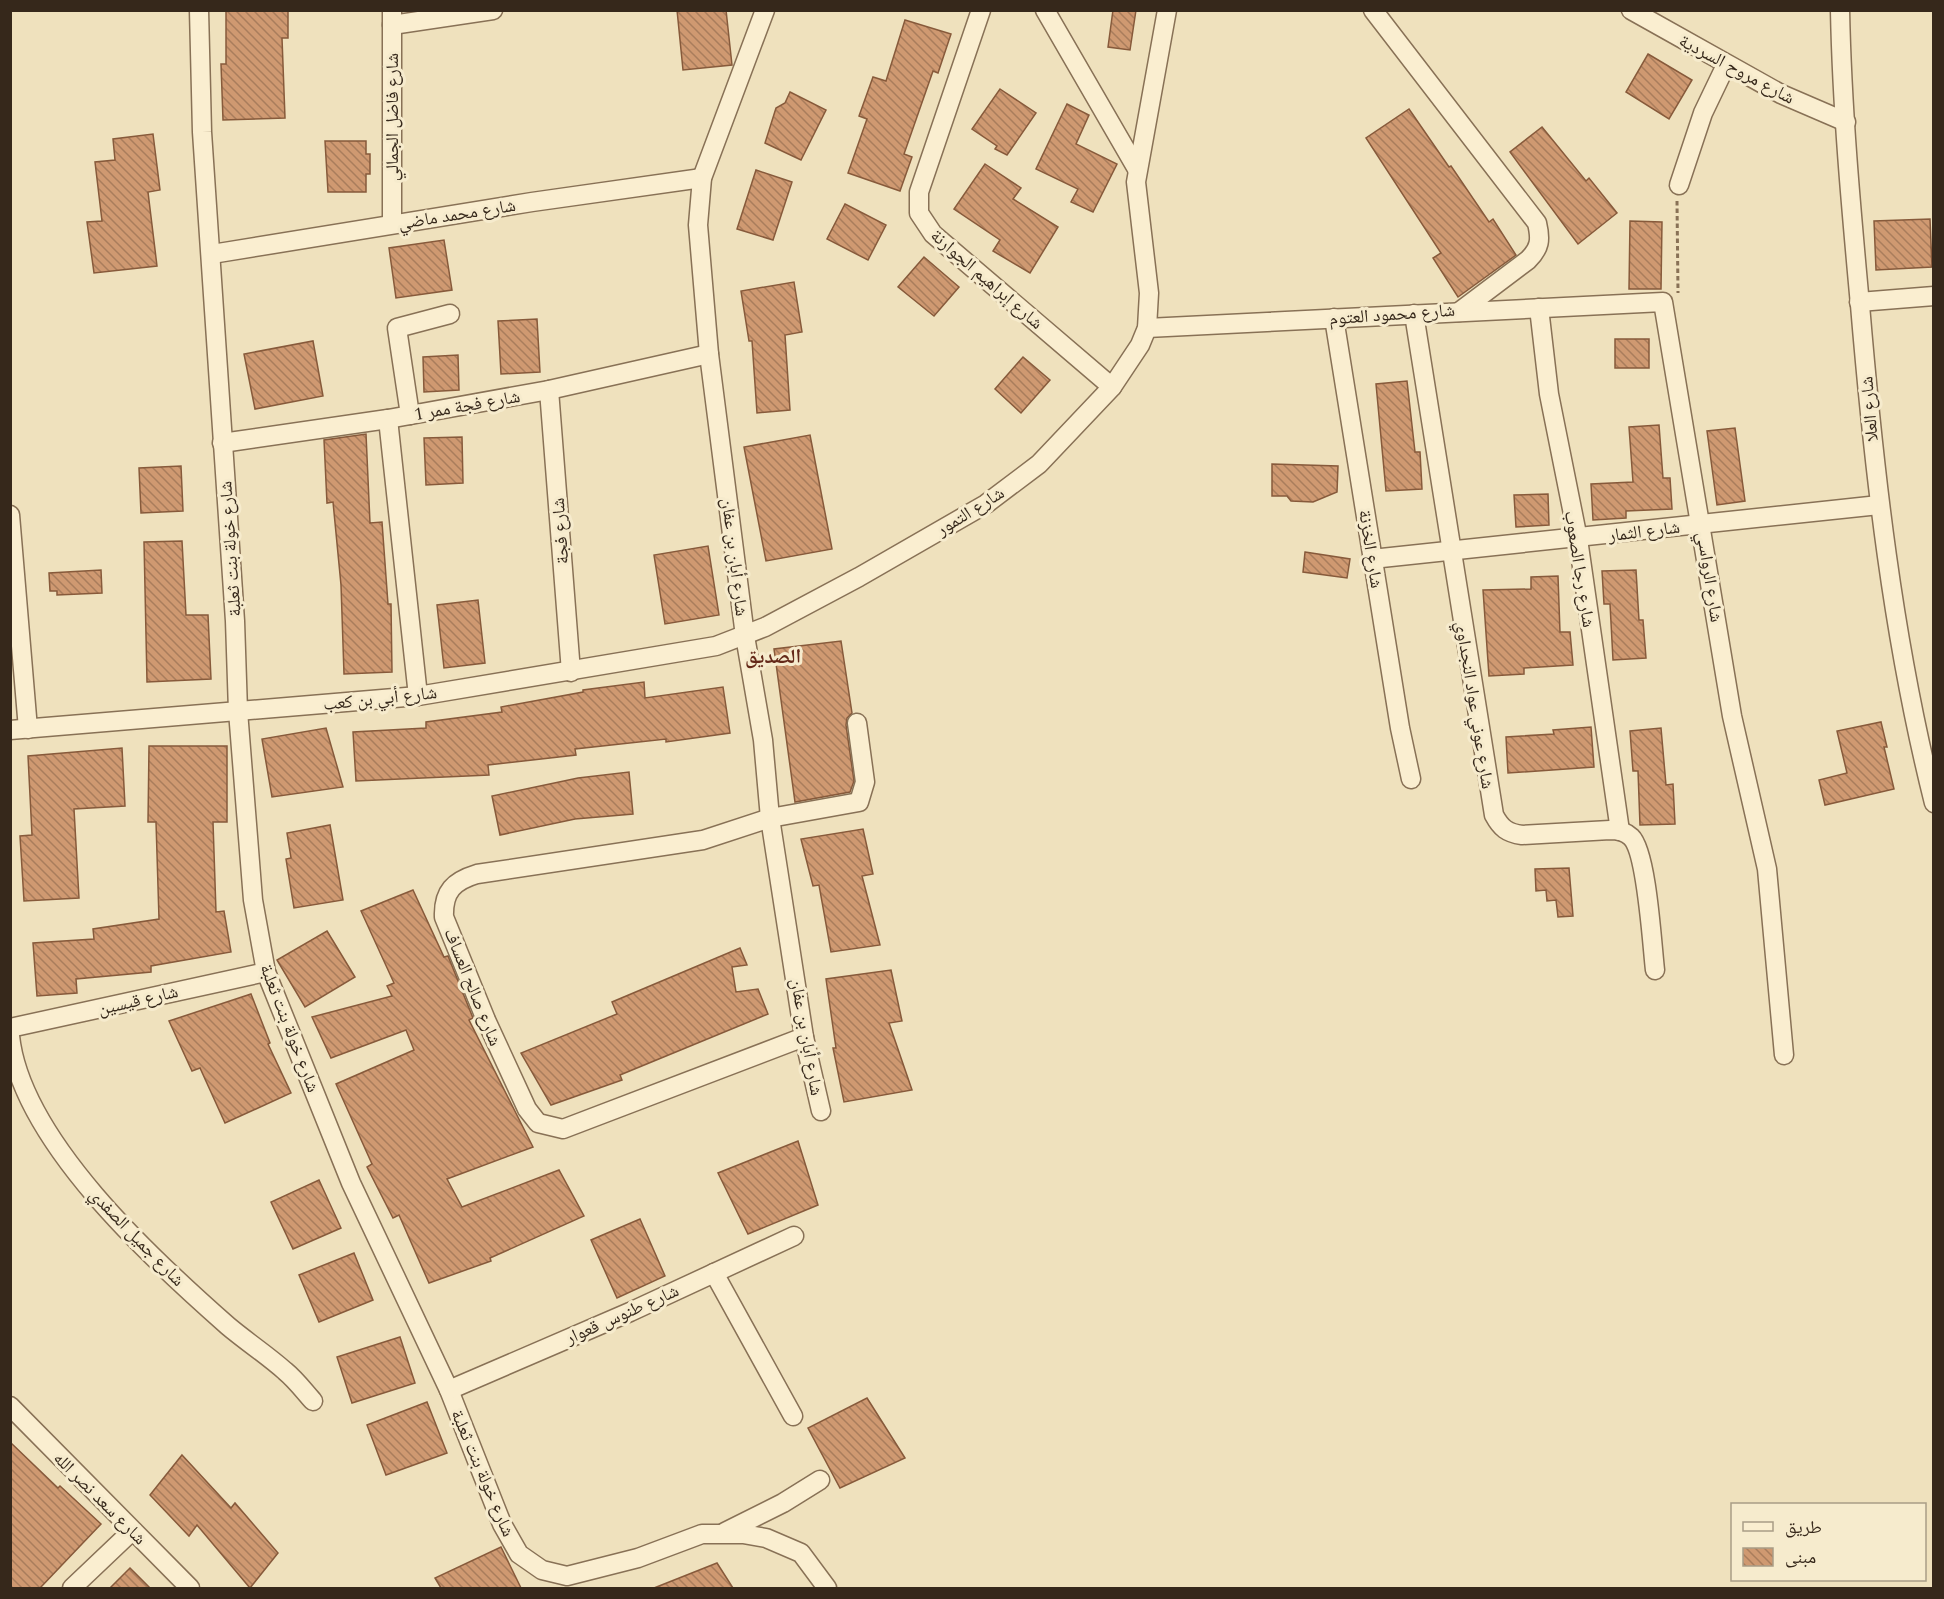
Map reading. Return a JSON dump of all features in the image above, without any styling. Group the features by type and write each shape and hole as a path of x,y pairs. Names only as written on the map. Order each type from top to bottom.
{"street":[{"name":"شارع خولة بنت ثعلبة","path":"199,10 202,121 235,621 238,711 253,900 266,972 351,1183 449,1390 501,1524 519,1554 529,1563 567,1576 638,1558 702,1534 725,1532 766,1538 801,1553 827,1588"},
{"path":"392,18 493,10"},
{"name":"شارع أبان بن عفان","path":"765,10 702,178 698,225 709,354 745,636 763,740 770,818 804,1036 821,1111"},
{"name":"شارع إبراهيم الجوارنة","path":"981,10 919,192 919,213 933,234 1112,387"},
{"path":"1045,10 1137,169"},
{"path":"1147,328 1149,293 1137,201 1137,169 1167,10"},
{"name":"شارع محمود العتوم","path":"1147,328 1459,312 1528,260 1537,250 1540,234 1537,223 1373,10"},
{"name":"شارع مروح السردية","path":"1631,10 1781,94 1846,122"},
{"name":"شارع العلا","path":"1840,10 1859,302 1879,506 1913,709 1934,803"},
{"name":"شارع فاضل الجمالي","path":"392,18 392,224"},
{"path":"1679,185 1703,113 1726,65"},
{"name":"شارع محمد ماضي","path":"212,254 392,224 702,178"},
{"path":"1859,302 1934,296"},
{"path":"1459,312 1663,302"},
{"name":"شارع الرواسي","path":"1663,302 1732,716 1767,869 1784,1055"},
{"name":"شارع رجا الصعوب","path":"1539,308 1550,394 1578,539 1620,831"},
{"path":"410,415 397,328 450,314"},
{"name":"شارع عوني عواد النجداوي","path":"1414,314 1490,801 1500,827 1510,833 1522,835 1620,831"},
{"name":"شارع الخزنة","path":"1334,318 1400,728 1411,779"},
{"name":"شارع التمور","path":"745,636 859,578 986,504 1039,464 1112,387 1140,345 1147,328"},
{"name":"شارع فجة ممر 1","path":"222,443 410,415 549,390 709,354"},
{"name":"شارع فجة","path":"549,390 571,672"},
{"path":"388,418 418,696"},
{"name":"شارع الثمار","path":"1372,559 1879,506"},
{"path":"10,515 19,730"},
{"name":"شارع أبي بن كعب","path":"19,730 418,696 716,646 745,636"},
{"name":"شارع صالح العساف","path":"804,1036 563,1129 546,1127 531,1117 513,1084 444,917 444,905 451,887 460,879 477,874 703,840 770,818 859,802 863,796 865,782 857,723"},
{"path":"1620,831 1630,836 1641,856 1655,970"},
{"name":"شارع قيسين","path":"10,1028 266,972"},
{"name":"شارع جميل الصفدي","path":"10,1036 12,1052 34,1107 69,1164 129,1233 182,1285 287,1372 313,1401"},
{"name":"شارع طنوس قعوار","path":"449,1390 794,1236"},
{"path":"714,1273 793,1416"},
{"name":"شارع سعد نصر الله","path":"10,1406 190,1588"},
{"path":"725,1532 783,1503 820,1480"},
{"path":"72,1588 132,1531"}],"path":[{"path":"1663,302 1674,301 1678,296 1676,224 1679,185"}],"building":[{"path":"226,10 288,10 288,38 282,38 285,118 223,120 221,64 226,64"},
{"path":"677,10 726,10 732,65 683,70"},
{"path":"1113,10 1136,10 1130,50 1108,47"},
{"path":"905,20 951,34 938,73 933,71 904,154 912,157 900,191 848,173 867,119 859,116 873,77 886,81"},
{"path":"1648,54 1692,80 1669,119 1626,92"},
{"path":"1000,89 1036,113 1007,155 995,149 997,146 972,129"},
{"path":"790,92 826,110 801,160 765,143 776,108 785,103"},
{"path":"1067,104 1089,115 1076,144 1117,164 1093,212 1071,202 1078,189 1036,169"},
{"path":"1409,109 1489,222 1493,219 1516,255 1458,297 1433,258 1441,253 1366,138"},
{"path":"1542,127 1586,181 1589,178 1617,213 1578,244 1510,152"},
{"path":"153,134 160,190 148,192 157,266 94,273 87,222 102,221 95,162 115,160 113,139"},
{"path":"325,141 366,141 366,154 370,154 370,174 366,174 366,192 328,192"},
{"path":"985,164 1021,188 1013,199 1058,227 1030,273 993,251 1000,240 954,209"},
{"path":"756,170 792,182 773,240 737,229"},
{"path":"845,204 886,225 868,260 827,239"},
{"path":"1930,219 1932,267 1876,270 1874,221"},
{"path":"1630,221 1662,222 1661,289 1629,289"},
{"path":"444,240 452,290 396,298 389,248"},
{"path":"924,257 959,287 934,316 898,287"},
{"path":"794,282 802,332 785,335 790,410 757,413 752,341 749,341 741,291"},
{"path":"537,319 540,372 501,374 498,321"},
{"path":"1615,339 1649,339 1649,368 1615,368"},
{"path":"313,341 323,396 255,409 244,354"},
{"path":"458,355 459,390 424,392 423,357"},
{"path":"1023,357 1050,380 1021,413 995,389"},
{"path":"1407,381 1415,452 1420,452 1422,489 1386,491 1376,384"},
{"path":"1659,425 1663,478 1670,478 1672,509 1626,511 1626,518 1593,520 1591,484 1633,482 1629,427"},
{"path":"1735,428 1745,501 1717,505 1707,431"},
{"path":"366,434 370,523 382,522 388,604 391,604 392,672 344,674 341,585 333,502 327,503 324,440"},
{"path":"810,435 832,549 766,561 744,447"},
{"path":"462,437 463,483 426,485 424,438"},
{"path":"1272,464 1338,466 1337,492 1313,502 1291,501 1287,496 1272,496"},
{"path":"181,466 183,511 141,513 139,468"},
{"path":"1548,494 1549,525 1516,527 1514,495"},
{"path":"182,541 186,615 208,615 211,679 147,682 144,542"},
{"path":"708,546 719,615 665,624 654,555"},
{"path":"1305,552 1350,559 1347,578 1303,572"},
{"path":"101,570 102,593 57,595 57,591 50,591 49,573"},
{"path":"1636,570 1639,620 1643,620 1646,658 1613,660 1610,604 1604,604 1602,571"},
{"path":"1558,576 1560,632 1570,632 1573,665 1524,668 1524,674 1489,676 1483,590 1531,589 1531,577"},
{"path":"478,600 485,663 444,668 437,605"},
{"path":"841,641 852,713 847,718 846,725 854,781 850,792 795,802 774,649"},
{"path":"644,682 645,698 723,687 730,733 666,742 666,739 575,749 576,755 488,765 489,775 356,781 353,732 426,728 426,722 502,712 501,707 583,692 583,690"},
{"path":"1881,722 1887,747 1884,747 1894,789 1825,805 1819,780 1847,773 1837,731"},
{"path":"1591,727 1594,767 1508,773 1506,737 1554,734 1553,730"},
{"path":"326,728 343,787 272,797 262,739"},
{"path":"1661,728 1666,785 1673,784 1675,824 1640,825 1638,771 1633,771 1630,731"},
{"path":"149,746 227,746 227,822 213,822 216,912 224,911 231,952 151,966 151,972 76,979 77,993 37,996 33,943 94,939 93,929 159,919 156,822 148,822"},
{"path":"122,748 125,806 74,809 79,898 24,901 20,836 32,835 28,756"},
{"path":"629,772 633,814 575,819 500,835 492,796 578,778"},
{"path":"330,825 343,900 294,908 286,859 291,858 287,833"},
{"path":"863,829 873,874 862,876 880,945 831,952 819,885 813,886 801,839"},
{"path":"1569,868 1573,916 1558,917 1556,900 1547,901 1546,890 1536,891 1535,869"},
{"path":"413,890 444,957 448,956 473,1018 469,1020 533,1147 447,1179 462,1207 559,1170 584,1216 490,1258 491,1261 429,1283 399,1215 393,1218 367,1167 372,1164 336,1084 414,1050 406,1030 331,1058 312,1017 392,996 387,986 394,983 361,911"},
{"path":"327,931 355,977 305,1007 277,960"},
{"path":"740,948 747,965 732,967 736,992 758,989 768,1014 620,1075 622,1080 551,1105 521,1053 617,1014 612,1002"},
{"path":"891,970 902,1021 889,1023 912,1090 844,1102 833,1048 836,1048 826,979"},
{"path":"251,994 270,1043 268,1044 291,1093 225,1123 200,1068 192,1071 169,1021"},
{"path":"798,1141 818,1205 748,1234 718,1173"},
{"path":"319,1180 341,1228 293,1249 271,1202"},
{"path":"640,1219 665,1276 617,1298 591,1240"},
{"path":"354,1253 373,1300 319,1322 299,1275"},
{"path":"400,1337 415,1383 352,1403 337,1357"},
{"path":"867,1398 905,1458 840,1488 808,1428"},
{"path":"427,1402 447,1453 386,1475 367,1425"},
{"path":"10,1442 58,1488 60,1486 101,1524 40,1588 10,1588"},
{"path":"182,1455 231,1508 235,1503 278,1553 250,1588 197,1525 189,1536 150,1495"},
{"path":"501,1547 521,1588 441,1588 435,1578"},
{"path":"717,1563 733,1588 654,1588"},
{"path":"130,1568 150,1588 110,1588"}],"district":[{"name":"الصديق","path":"773,656"}]}
